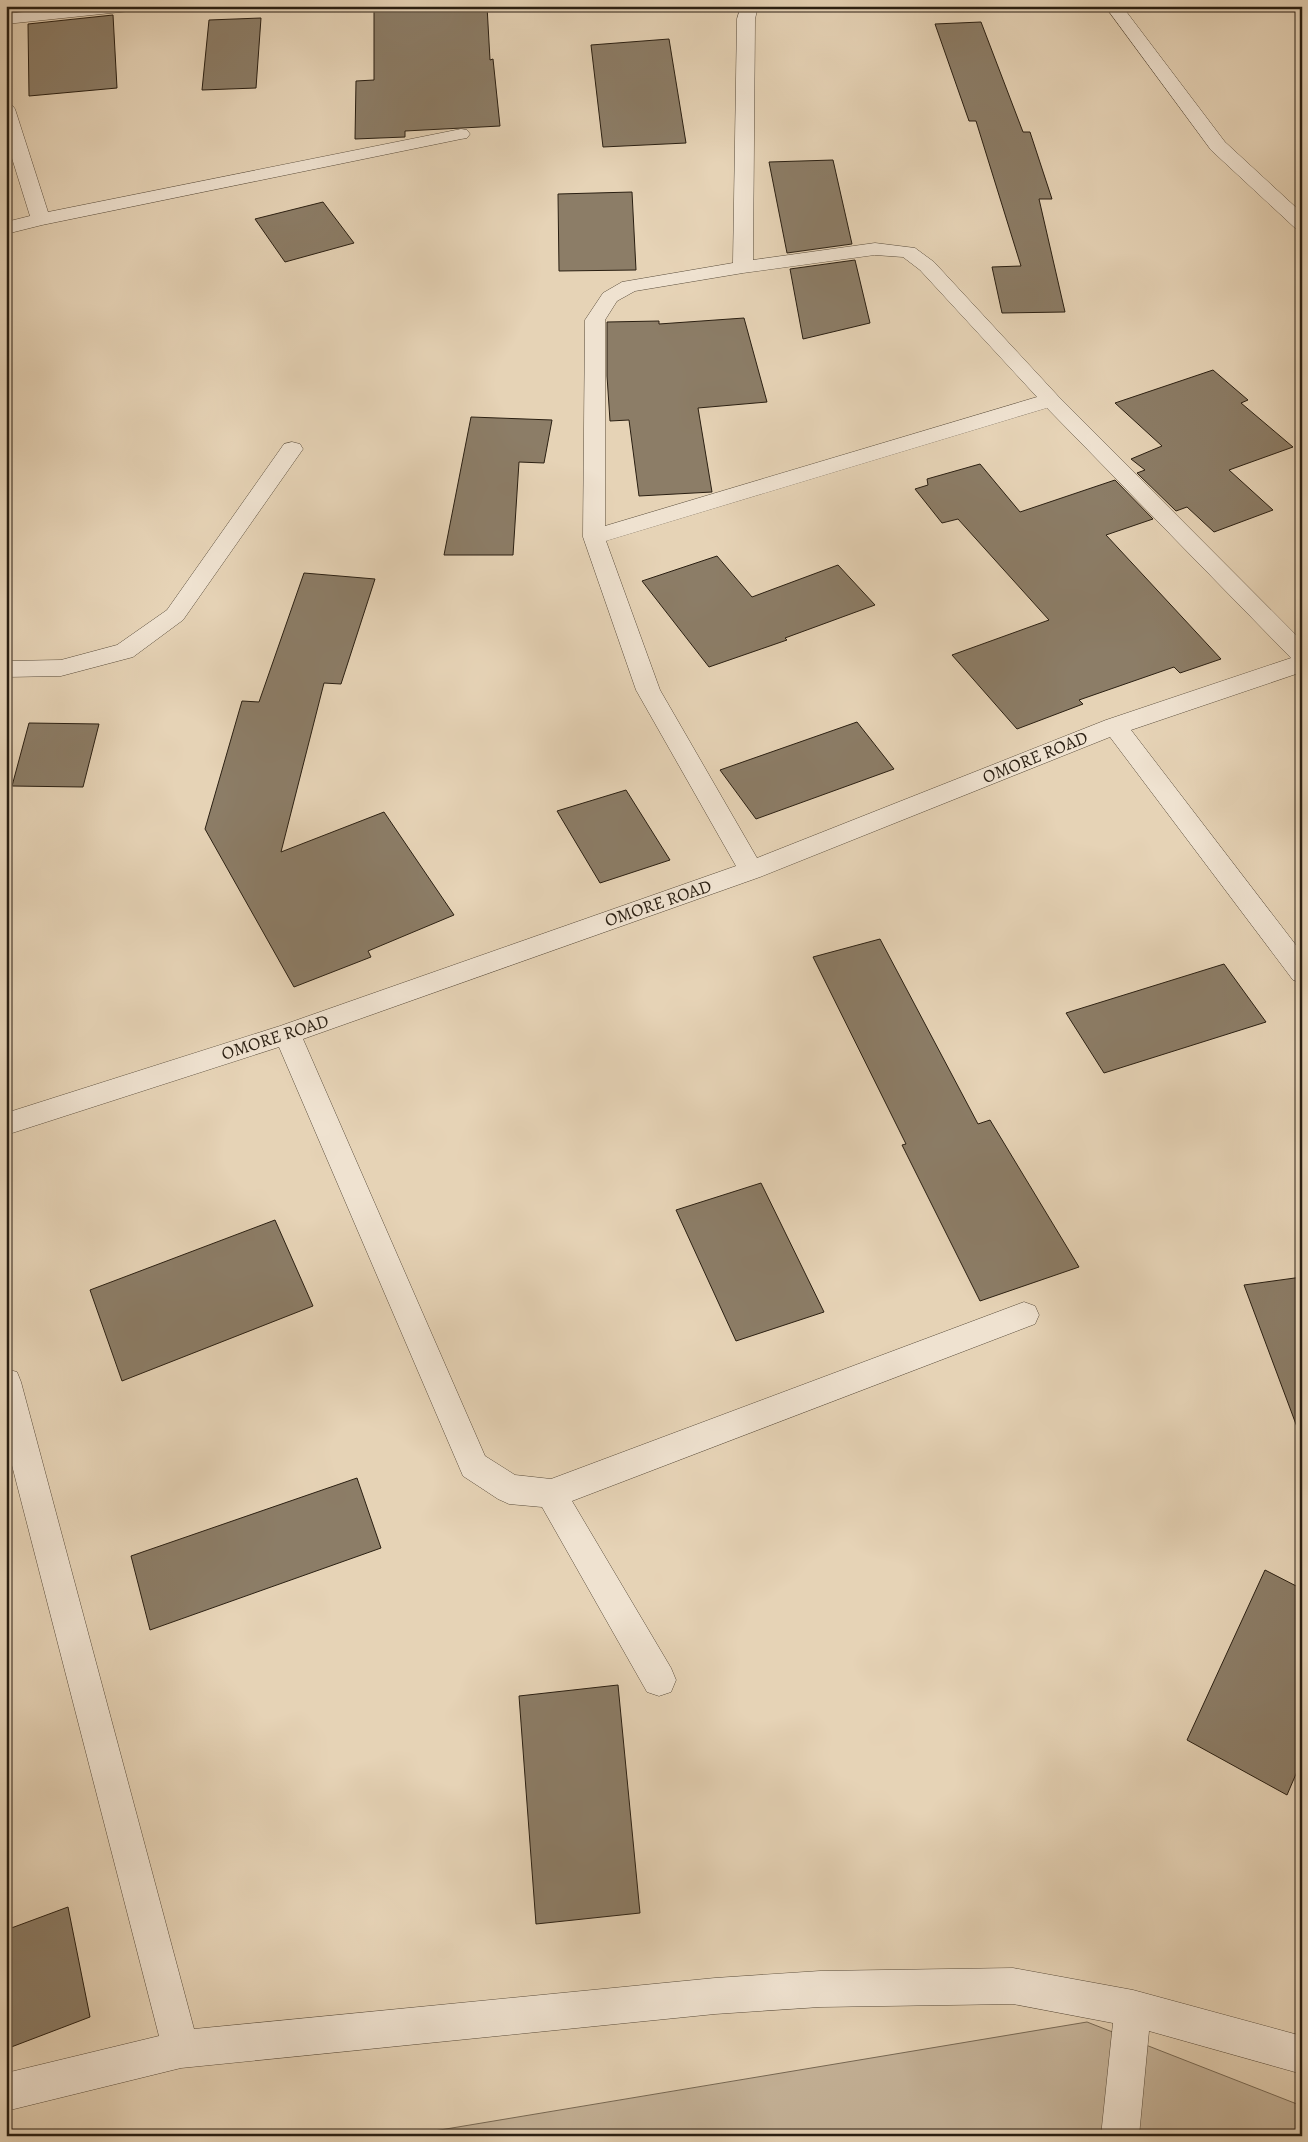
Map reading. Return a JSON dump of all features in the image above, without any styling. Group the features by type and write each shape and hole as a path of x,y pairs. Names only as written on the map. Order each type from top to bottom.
{"street":[{"path":"6,19 130,6"},
{"path":"742,267 746,19 750,6"},
{"path":"1113,6 1218,146 1302,224"},
{"path":"6,108 41,219"},
{"path":"6,228 41,219 461,134"},
{"path":"751,870 648,690 594,538 595,320 610,297 629,286 742,267 874,249 908,252 927,266 1051,400 1302,655"},
{"path":"594,538 1051,400"},
{"path":"6,669 61,668 124,651 175,616 292,449"},
{"name":"OMORE ROAD","path":"6,1124 287,1034 751,870 1115,726 1302,663"},
{"path":"1115,726 1302,973"},
{"path":"287,1034 474,1466 510,1489 551,1494 1024,1315"},
{"path":"6,1382 181,2049"},
{"path":"551,1494 659,1680"},
{"path":"6,2092 181,2049 715,1996 820,1989 1013,1986 1133,2008 1302,2055"},
{"path":"1120,2136 1133,2008"}],"shaded area":[{"path":"1087,2022 1302,2106 1302,2136 404,2136"}],"building":[{"path":"445,6 487,6 490,60 493,59 500,126 405,131 405,137 355,139 356,81 374,80 374,11 445,8"},
{"path":"113,15 117,88 29,96 28,24"},
{"path":"261,18 256,88 202,90 209,20"},
{"path":"981,22 1023,132 1030,132 1052,199 1039,199 1065,312 1002,313 992,267 1021,266 976,121 969,121 935,24"},
{"path":"669,39 686,143 603,147 591,45"},
{"path":"833,160 852,244 787,253 769,162"},
{"path":"632,192 636,270 559,271 558,194"},
{"path":"323,202 354,243 285,262 255,219"},
{"path":"855,260 870,323 803,339 790,269"},
{"path":"744,318 767,402 698,408 712,492 639,496 629,420 610,421 607,376 607,322 659,321 659,324"},
{"path":"1213,370 1248,400 1241,403 1293,447 1229,470 1273,510 1214,532 1187,507 1176,511 1137,473 1145,470 1131,459 1162,446 1115,403"},
{"path":"471,417 552,420 544,463 519,462 513,555 444,555"},
{"path":"980,464 1020,512 1115,480 1153,519 1106,535 1221,659 1180,673 1174,667 1079,700 1083,704 1017,729 952,655 1049,620 958,519 942,523 915,489 928,485 927,479"},
{"path":"717,556 752,597 838,565 875,605 785,638 787,640 709,667 642,581"},
{"path":"304,573 375,579 341,684 324,683 281,852 384,812 454,915 368,951 371,957 294,987 205,829 242,701 259,702"},
{"path":"857,722 894,769 756,819 720,770"},
{"path":"29,723 99,724 83,787 12,786"},
{"path":"626,790 670,860 600,883 557,811"},
{"path":"880,939 978,1124 990,1120 1079,1267 980,1301 902,1145 906,1144 813,957"},
{"path":"1224,964 1266,1022 1104,1073 1066,1013"},
{"path":"761,1183 824,1312 736,1341 676,1210"},
{"path":"275,1220 313,1306 122,1381 90,1290"},
{"path":"1302,1277 1302,1426 1297,1427 1244,1285"},
{"path":"357,1478 381,1548 150,1630 131,1556"},
{"path":"1265,1570 1302,1589 1302,1760 1287,1795 1187,1740"},
{"path":"618,1685 640,1913 536,1924 519,1696"},
{"path":"68,1907 90,2017 6,2049 6,1930"}]}
